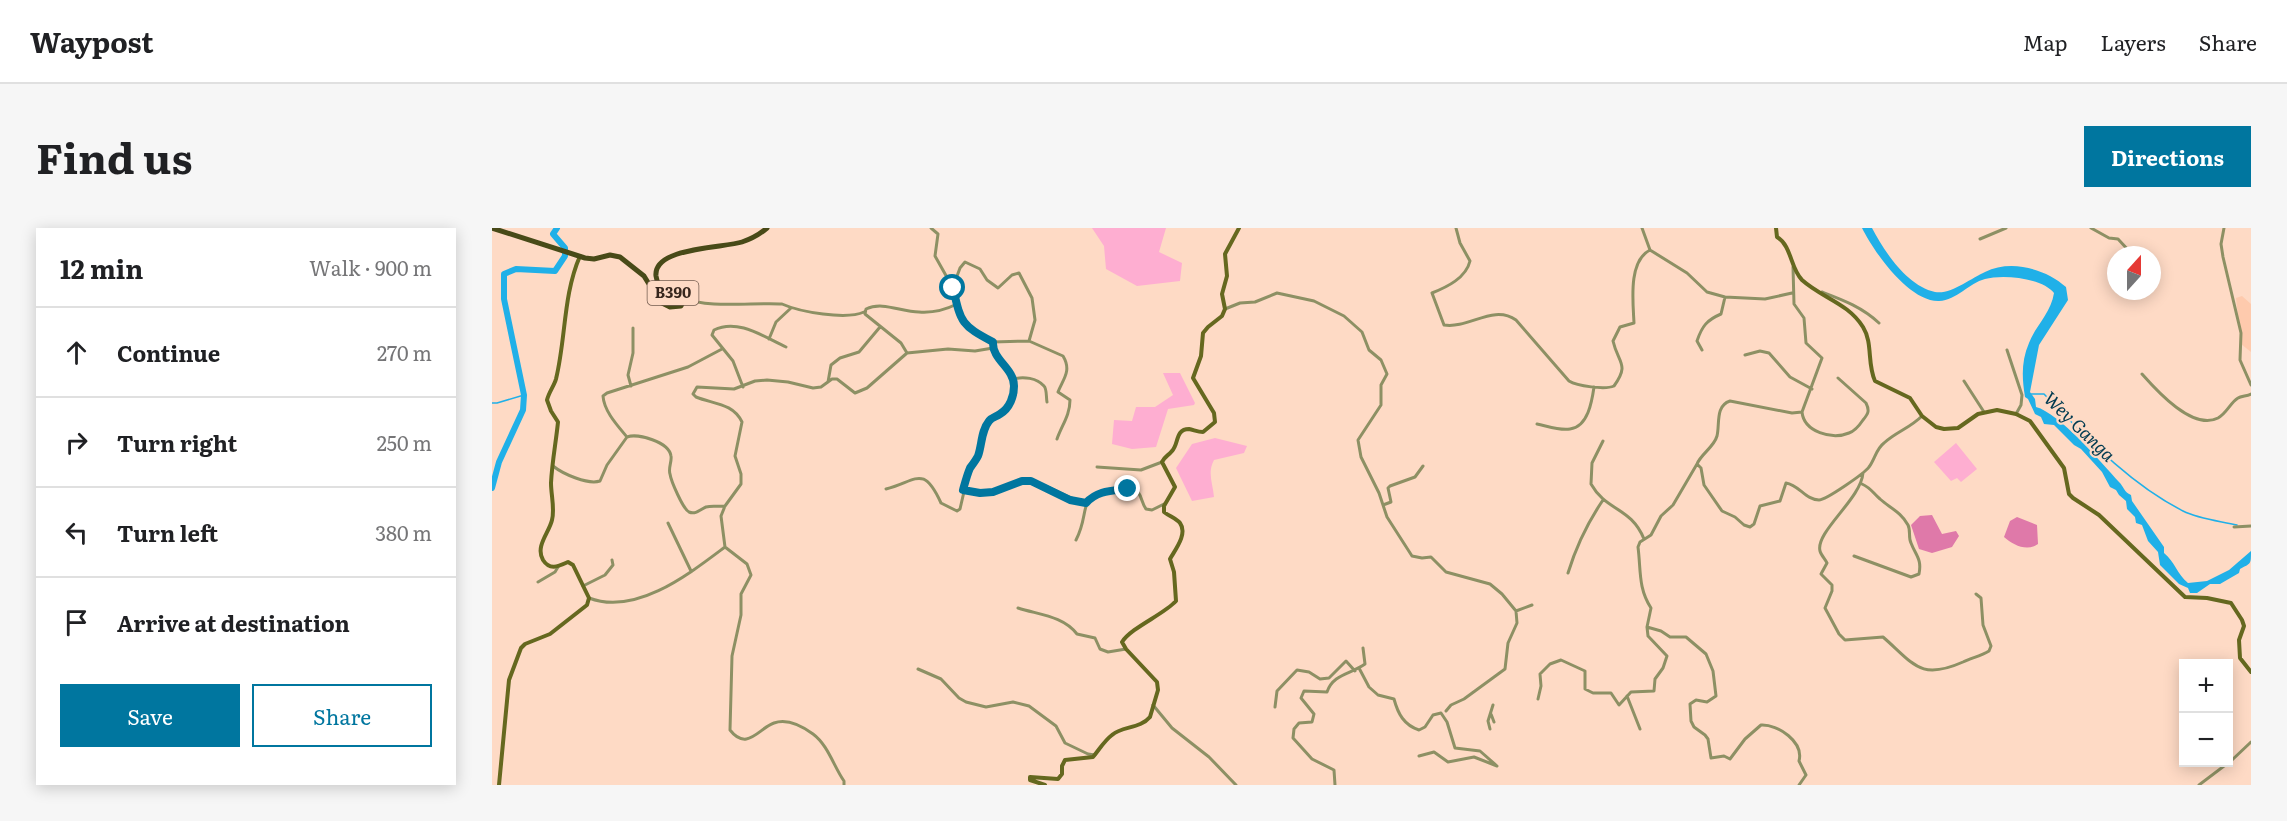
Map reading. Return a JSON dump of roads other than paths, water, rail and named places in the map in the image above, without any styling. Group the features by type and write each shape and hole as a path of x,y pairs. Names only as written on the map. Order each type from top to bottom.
{"main road":[{"name":"B390","path":"492,228 580,256 594,259 610,255 625,259 644,276 664,306 681,306 685,298 681,294 665,292 661,289 656,276 660,263 676,254 746,241 767,228"}],"street":[{"path":"931,228 938,234 936,256 953,288 965,326 993,342 1029,341 1063,356 1066,360 1068,372 1058,392 1070,400 1070,403 1068,416 1062,424 1057,439"},
{"path":"1097,467 1141,470 1162,462 1166,455 1174,449 1179,433 1189,429 1203,432 1215,422 1214,413 1193,378 1201,356 1203,333 1222,316 1225,309 1222,294 1227,276 1225,254 1239,228"},
{"path":"1456,228 1460,243 1470,261 1467,270 1457,280 1432,292 1444,325 1468,323 1490,315 1510,316 1569,381 1594,387 1614,386 1621,376 1623,365 1613,341 1620,327 1634,323 1632,287 1638,261 1642,254 1650,250"},
{"path":"1642,228 1650,250 1687,273 1707,292 1725,297 1766,299 1792,293"},
{"path":"1776,228 1777,237 1784,241 1801,279 1846,307 1862,326 1868,341 1875,381 1910,398 1922,416 1936,427 1951,430 1984,412 1997,410 2016,414 2030,421 2064,468 2069,494 2073,498 2098,515 2180,593 2191,598 2207,598 2232,603 2244,626 2239,640 2240,658 2251,672"},
{"path":"1980,239 2006,228"},
{"path":"2091,228 2109,238 2118,239 2124,246"},
{"path":"2224,228 2221,244 2241,333 2240,360 2251,385"},
{"path":"558,567 549,566 542,555 542,542 552,521 553,466 558,422 547,400 556,379 568,292 572,274 580,256"},
{"path":"953,288 960,268 965,262 980,269 987,280 998,288 1012,275 1019,273 1032,298 1035,320 1029,341"},
{"path":"1793,262 1794,304 1804,318 1806,343 1822,358 1802,412 1810,428 1828,435 1845,435 1856,429 1868,413 1866,403 1838,378"},
{"path":"1822,292 1850,302 1879,323"},
{"path":"1225,309 1240,303 1255,302 1277,293 1314,302 1344,316 1362,332 1369,350 1378,357 1387,375 1382,385 1381,405 1358,440 1361,457 1387,517 1412,556 1431,557 1446,572 1490,584 1516,611 1516,622 1508,643 1505,669 1464,699 1451,705 1446,711"},
{"path":"1702,350 1697,341 1700,330 1706,321 1721,314 1725,297"},
{"path":"685,298 708,303 782,304 791,308 856,315 864,312 868,307 877,305 919,312 949,308 957,304"},
{"path":"769,339 776,322 791,308"},
{"path":"864,312 901,343 907,353"},
{"path":"743,387 733,361 712,335 714,330 728,326 741,327 786,347"},
{"path":"828,382 831,365 840,358 859,352 880,326"},
{"path":"631,386 628,375 633,353 633,327"},
{"path":"886,489 915,477 922,478 934,488 940,503 957,511 961,507 969,470 978,456 987,423 1002,413 1011,401 1014,380 993,348 993,342"},
{"path":"844,785 819,739 799,726 786,722 771,723 749,739 738,737 730,730 732,656 741,615 741,594 751,575 747,564 725,547 721,516 725,506 741,484 741,474 735,456 742,422 734,411 717,402 696,397 693,391 702,386 729,389 767,380 813,388 821,387 837,379 851,392 863,391 907,353 948,349 975,351 993,348"},
{"path":"627,437 615,423 604,403 603,396 688,367 722,349"},
{"path":"2007,350 2022,395 2021,405 2016,414"},
{"path":"1745,355 1760,351 1769,353 1790,377 1812,389"},
{"path":"2142,374 2175,407 2199,419 2215,420 2223,415 2236,399 2251,394"},
{"path":"1014,380 1024,377 1043,385 1046,388 1047,402"},
{"path":"1964,381 1984,412"},
{"path":"1537,424 1564,429 1577,427 1588,414 1594,387"},
{"path":"1538,699 1541,686 1540,674 1550,664 1561,660 1586,671 1586,689 1593,693 1611,693 1618,705 1630,692 1654,691 1655,679 1666,661 1664,652 1648,636 1647,627 1651,609 1640,586 1638,547 1640,542 1651,535 1661,516 1673,505 1702,455 1715,442 1720,410 1725,402 1802,412"},
{"path":"1697,464 1701,468 1704,485 1722,511 1750,527 1754,524 1760,506 1780,501 1786,483 1798,487 1810,498 1818,500 1832,496 1863,473 1883,444 1914,424 1922,416"},
{"path":"553,466 565,473 595,483 600,481 607,465 627,437 634,435 649,438 670,451 672,457 670,476 684,507 689,512 695,513 706,507 725,506"},
{"path":"1603,441 1592,464 1590,484 1603,500 1634,520 1644,539"},
{"path":"1045,785 1032,782 1030,777 1058,779 1062,774 1065,760 1093,757 1112,735 1148,720 1158,690 1157,682 1122,642 1126,636 1176,601 1174,572 1170,559 1182,539 1183,529 1179,521 1164,513 1166,503 1175,487 1162,462"},
{"path":"1383,505 1391,502 1390,486 1415,477 1423,466"},
{"path":"1863,473 1862,484 1844,510 1829,526 1820,544 1820,550 1827,563 1821,574 1832,585 1825,608 1839,634 1845,640 1883,637 1916,666 1926,671 1946,669 1989,651 1991,646 1983,625 1981,598 1976,594"},
{"path":"963,490 980,493 993,492 1022,481 1031,481 1070,500 1086,503"},
{"path":"1854,556 1911,578 1919,574 1921,562 1911,543 1907,522 1895,509 1881,500 1871,488 1862,484"},
{"path":"1076,540 1082,530 1086,503 1103,491 1128,489 1138,492 1146,509 1152,510 1166,503"},
{"path":"1568,573 1592,516 1603,500"},
{"path":"668,523 692,571"},
{"path":"2234,527 2251,526"},
{"path":"589,598 615,604 639,600 692,571 725,547"},
{"path":"583,586 605,575 613,565 612,560"},
{"path":"499,785 509,680 521,648 525,644 550,634 587,605 589,598 573,566 568,562 538,582"},
{"path":"1516,611 1532,605"},
{"path":"1018,608 1061,619 1072,627 1076,634 1095,638 1100,648 1108,652 1126,649"},
{"path":"1647,627 1661,631 1670,637 1686,637 1706,654 1710,661 1716,696 1707,702 1696,700 1690,704 1691,721 1694,727 1708,739 1711,758 1724,756 1730,759 1745,739 1761,725 1775,727 1785,733 1798,747 1799,761 1806,775 1800,785"},
{"path":"1335,785 1334,771 1312,759 1293,738 1294,729 1299,723 1312,722 1314,714 1302,698 1304,691 1327,692 1329,685 1343,674 1357,670 1365,664 1363,648"},
{"path":"1275,707 1277,691 1298,670 1309,672 1320,679 1329,678 1346,661 1357,670 1378,695 1394,699 1400,716 1409,727 1419,730 1425,727 1433,715 1442,713 1455,748 1480,752 1497,766 1474,757 1448,762 1434,752 1419,756"},
{"path":"918,669 941,679 966,702 986,707 1013,702 1029,706 1056,726 1065,743 1081,752 1095,755"},
{"path":"1627,696 1640,729"},
{"path":"1153,704 1172,728 1209,756 1236,785"},
{"path":"1490,729 1488,721 1493,705"},
{"path":"1491,714 1494,722"},
{"path":"2199,785 2251,742"}],"water":[{"path":"1862,228 1872,228 1890,257 1906,275 1915,283 1935,292 1948,291 1985,272 2006,266 2038,271 2049,275 2066,287 2068,300 2039,345 2030,392 2035,399 2036,407 2068,428 2131,495 2132,501 2164,547 2164,553 2188,583 2207,581 2229,570 2251,551 2250,563 2240,569 2239,573 2220,584 2210,584 2197,593 2190,593 2188,588 2179,584 2160,565 2158,552 2148,541 2142,525 2136,523 2135,517 2127,509 2126,501 2110,487 2102,472 2054,425 2044,424 2041,417 2035,414 2025,397 2023,363 2026,350 2052,300 2054,293 2049,288 2032,281 2002,277 1979,281 1945,300 1928,299 1905,285 1894,274 1875,250"}],"waterway":[{"path":"492,488 499,462 523,410 524,395 504,299 504,274 516,269 555,271 565,256 565,248 553,234 557,228"},
{"name":"Wey Ganga","path":"2030,394 2044,394 2109,458 2163,500 2196,516 2237,525"},
{"path":"492,403 524,395"}]}
